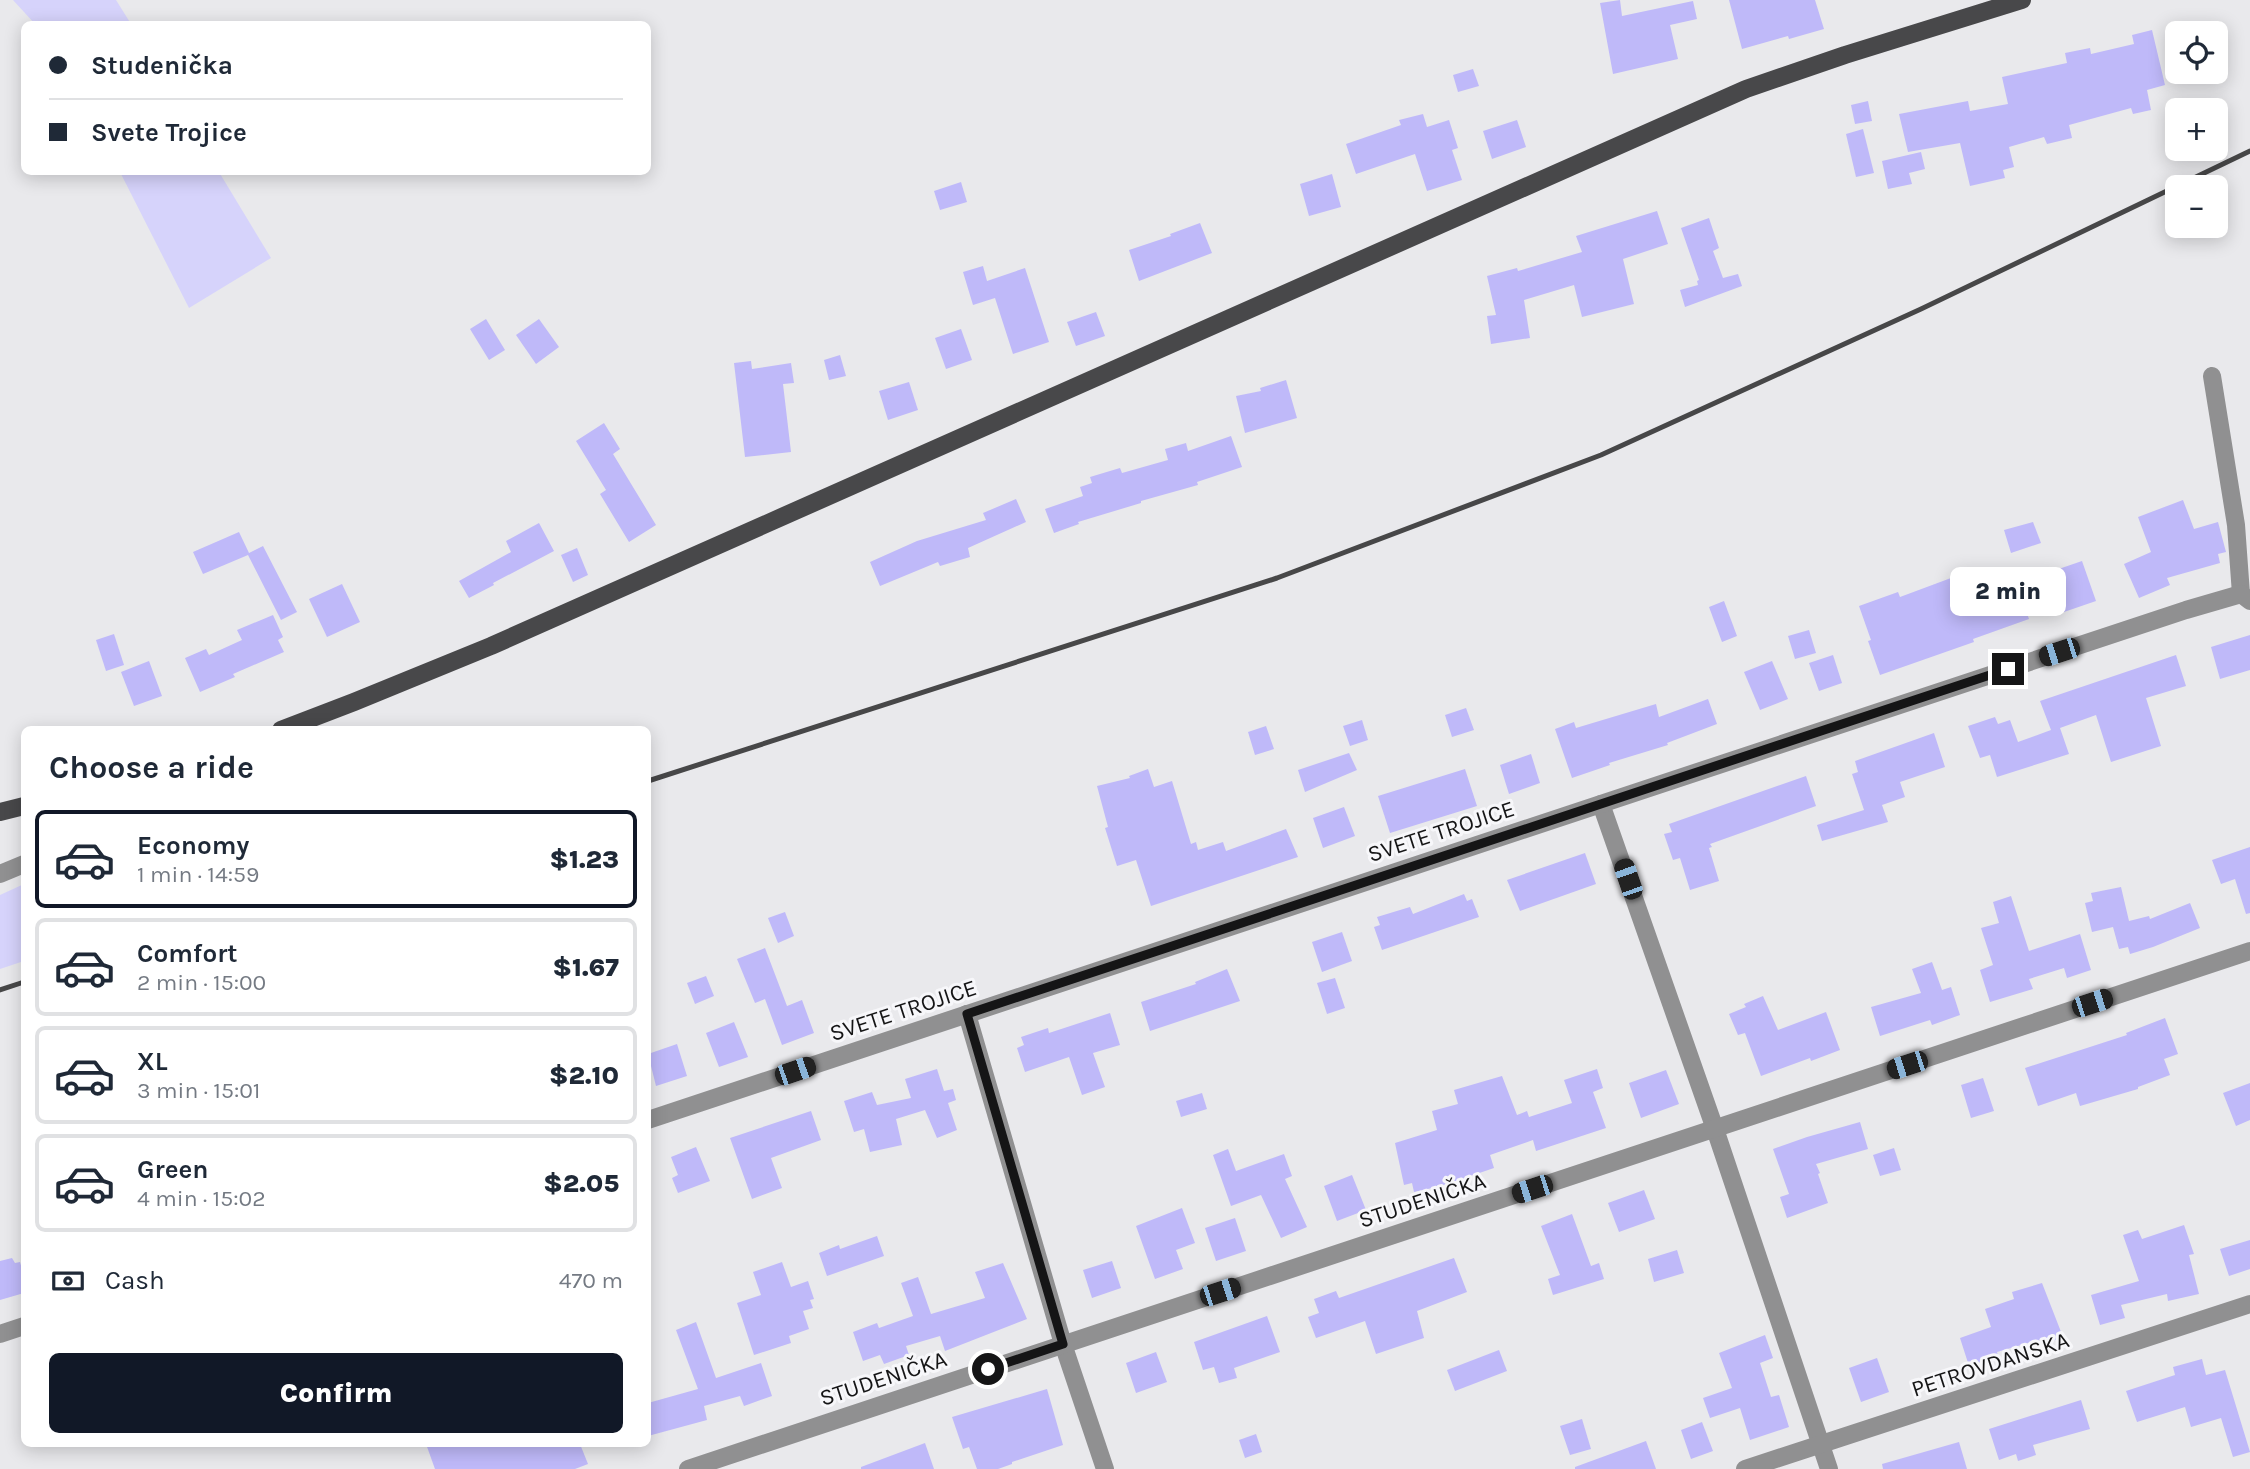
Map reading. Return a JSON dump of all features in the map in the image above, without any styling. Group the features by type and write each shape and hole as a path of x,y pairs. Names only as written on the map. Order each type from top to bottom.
{"main road":[{"path":"291,726 492,646 1746,89 2022,0"},
{"path":"0,812 21,807"}],"street":[{"path":"2212,376 2245,598"},
{"name":"SVETE TROJICE","path":"651,1119 2186,610 2245,598"},
{"path":"1601,804 1715,1129 1829,1469"},
{"path":"0,874 21,865"},
{"name":"STUDENIČKA","path":"688,1469 2250,951"},
{"path":"967,1014 1063,1344 1105,1469"},
{"name":"PETROVDANSKA","path":"1745,1469 2250,1304"},
{"path":"0,1334 21,1327"}],"shaded area":[{"path":"13,0 116,0 129,21 32,21"},
{"path":"122,175 221,175 271,258 189,308"},
{"path":"21,885 21,962 0,969 0,895"}],"building":[{"path":"1620,0 1622,16 1693,1 1697,19 1670,25 1678,59 1613,74 1600,3"},
{"path":"1729,0 1815,0 1824,29 1742,49"},
{"path":"2152,30 2165,85 2147,90 2151,110 2133,114 2131,108 2069,125 2072,138 2047,144 2044,137 2009,147 2014,167 2003,170 2005,178 1970,186 1960,143 1908,152 1899,114 1968,101 1970,111 2008,104 2002,77 2067,63 2065,53 2090,48 2091,54 2134,44 2132,35"},
{"path":"1473,69 1479,86 1458,92 1453,75"},
{"path":"1868,101 1872,121 1855,124 1851,105"},
{"path":"1423,114 1427,127 1449,120 1458,148 1452,150 1462,180 1427,191 1415,154 1356,174 1346,144 1401,125 1399,120"},
{"path":"1517,120 1526,147 1492,159 1483,131"},
{"path":"1863,129 1874,173 1856,177 1846,134"},
{"path":"1921,152 1925,169 1909,173 1912,184 1888,189 1882,161"},
{"path":"1332,174 1341,207 1309,216 1300,184"},
{"path":"961,182 967,202 940,210 934,191"},
{"path":"1657,211 1668,244 1623,259 1634,304 1582,317 1574,285 1524,300 1530,338 1491,344 1487,316 1496,315 1487,276 1517,268 1518,271 1582,252 1576,236"},
{"path":"1709,218 1719,248 1713,251 1723,278 1738,274 1742,286 1685,307 1680,290 1698,285 1699,280 1681,228"},
{"path":"1200,223 1212,253 1139,281 1129,250"},
{"path":"983,266 987,281 1025,268 1049,342 1013,354 995,298 973,305 963,272"},
{"path":"1096,312 1105,336 1076,346 1067,322"},
{"path":"486,319 505,350 489,360 470,329"},
{"path":"539,319 559,347 536,364 516,335"},
{"path":"961,329 972,360 946,369 935,338"},
{"path":"840,355 846,376 829,380 824,360"},
{"path":"751,361 752,369 791,363 794,383 783,384 791,452 745,457 734,363"},
{"path":"1286,380 1297,418 1245,433 1236,396 1261,391 1260,388"},
{"path":"909,382 918,410 888,420 879,391"},
{"path":"604,423 620,449 613,454 656,525 629,542 600,494 606,490 576,441"},
{"path":"1231,436 1242,467 1197,482 1198,485 1078,522 1079,524 1054,533 1045,509 1083,496 1080,487 1092,483 1090,477 1120,468 1122,473 1168,460 1165,449 1186,443 1188,451"},
{"path":"1016,499 1026,522 968,548 970,557 940,566 938,562 880,586 870,562 917,541 986,520 983,513"},
{"path":"2183,500 2194,529 2218,522 2226,552 2218,554 2220,563 2167,578 2170,585 2139,598 2124,564 2151,552 2138,517"},
{"path":"2033,522 2041,543 2011,553 2004,530"},
{"path":"539,523 554,551 469,598 459,581 511,552 506,541"},
{"path":"239,532 249,553 263,546 297,612 281,620 248,555 203,574 193,552"},
{"path":"577,548 588,575 573,582 561,555"},
{"path":"2082,561 2096,601 2064,612 2050,572"},
{"path":"1951,578 1962,608 2018,588 2029,619 1973,639 1974,642 1880,675 1859,606 1898,592 1900,597"},
{"path":"342,584 360,622 327,637 309,599"},
{"path":"1724,601 1737,636 1722,642 1709,607"},
{"path":"273,615 283,637 278,640 284,652 200,692 185,658 206,649 209,655 242,640 237,630"},
{"path":"1809,630 1816,653 1795,659 1788,636"},
{"path":"114,634 124,665 106,671 96,640"},
{"path":"2250,635 2250,670 2220,679 2211,647"},
{"path":"1833,655 1842,683 1819,691 1809,663"},
{"path":"2176,655 2186,686 2146,698 2161,746 2111,762 2096,715 2060,728 2069,754 1997,777 1990,755 1980,758 1968,726 1995,717 1998,724 2010,720 2018,742 2051,730 2040,701"},
{"path":"149,661 162,696 134,706 121,672"},
{"path":"1772,661 1788,699 1760,710 1744,672"},
{"path":"1708,699 1717,724 1667,743 1668,745 1609,763 1610,765 1572,778 1555,729 1574,722 1576,728 1656,704 1659,717"},
{"path":"1466,708 1474,730 1452,737 1445,715"},
{"path":"1362,720 1368,740 1350,746 1343,726"},
{"path":"1266,726 1274,749 1255,755 1248,732"},
{"path":"1934,733 1945,767 1900,782 1905,797 1882,805 1888,822 1822,841 1817,825 1864,810 1852,774 1858,772 1855,761"},
{"path":"1349,753 1357,770 1305,792 1298,770"},
{"path":"1531,754 1540,783 1509,794 1500,765"},
{"path":"1148,769 1154,787 1172,781 1191,844 1196,842 1198,850 1223,842 1226,851 1286,829 1298,857 1151,906 1136,860 1117,866 1105,828 1108,827 1097,786 1130,778 1129,776"},
{"path":"1465,769 1477,806 1390,833 1378,796"},
{"path":"1806,776 1816,806 1710,844 1719,881 1690,890 1680,858 1673,860 1664,834 1672,832 1669,824"},
{"path":"1344,807 1355,836 1323,848 1313,818"},
{"path":"2250,847 2250,913 2246,914 2235,879 2221,884 2212,860"},
{"path":"1585,853 1596,884 1520,911 1507,880"},
{"path":"2121,887 2129,921 2149,916 2150,919 2190,903 2200,928 2130,954 2128,947 2119,949 2113,927 2092,932 2085,903 2093,901 2091,893"},
{"path":"1464,894 1467,901 1472,899 1479,917 1382,950 1374,927 1380,925 1377,917 1410,907 1413,914"},
{"path":"2011,896 2029,951 2080,934 2091,970 2067,978 2064,968 2029,979 2033,989 1990,1002 1980,970 1993,965 1981,928 1999,923 1993,902"},
{"path":"785,912 794,936 778,943 768,918"},
{"path":"1342,932 1352,961 1322,972 1312,942"},
{"path":"765,948 787,1006 802,1000 814,1033 782,1045 765,999 755,1003 737,959"},
{"path":"1932,962 1942,990 1951,987 1960,1015 1932,1025 1930,1020 1880,1036 1871,1007 1921,993 1912,969"},
{"path":"1227,969 1240,1001 1150,1031 1141,1002 1196,984 1195,982"},
{"path":"706,976 714,996 695,1004 687,983"},
{"path":"1335,978 1345,1008 1327,1014 1317,983"},
{"path":"1763,996 1778,1030 1826,1012 1840,1050 1761,1076 1745,1033 1738,1035 1729,1014"},
{"path":"1110,1013 1120,1045 1093,1053 1105,1087 1082,1095 1069,1057 1025,1072 1017,1048 1024,1045 1021,1037 1048,1028 1049,1033"},
{"path":"2165,1018 2178,1054 2164,1059 2170,1075 2138,1089 2080,1106 2076,1093 2038,1106 2025,1068 2127,1035 2126,1033"},
{"path":"734,1022 748,1057 719,1067 706,1033"},
{"path":"677,1044 687,1076 656,1086 651,1053"},
{"path":"937,1069 944,1091 953,1089 956,1100 948,1103 957,1130 937,1138 925,1110 896,1119 902,1145 870,1152 864,1129 854,1132 844,1101 872,1092 877,1105 911,1098 905,1079"},
{"path":"1597,1069 1603,1088 1593,1092 1606,1128 1536,1151 1533,1140 1490,1155 1494,1168 1441,1186 1414,1192 1412,1183 1404,1185 1395,1143 1437,1130 1432,1111 1458,1104 1454,1090 1502,1076 1517,1115 1527,1111 1529,1117 1572,1103 1564,1080"},
{"path":"1666,1070 1679,1104 1641,1118 1629,1083"},
{"path":"1983,1078 1994,1111 1971,1118 1961,1085"},
{"path":"2250,1083 2250,1120 2236,1126 2223,1093"},
{"path":"1202,1093 1207,1109 1181,1117 1176,1101"},
{"path":"811,1111 821,1140 771,1158 782,1188 752,1199 730,1138"},
{"path":"1860,1122 1868,1149 1816,1164 1828,1203 1787,1218 1780,1197 1789,1194 1773,1149"},
{"path":"696,1147 710,1181 678,1193 672,1178 678,1175 671,1157"},
{"path":"1894,1148 1901,1170 1880,1176 1873,1155"},
{"path":"1228,1149 1236,1171 1284,1154 1292,1176 1285,1179 1307,1227 1281,1238 1261,1195 1231,1206 1213,1155"},
{"path":"1352,1175 1366,1210 1337,1221 1324,1186"},
{"path":"1644,1190 1655,1219 1619,1232 1608,1203"},
{"path":"1182,1208 1195,1243 1176,1250 1183,1269 1155,1279 1136,1226"},
{"path":"1572,1214 1591,1266 1599,1263 1604,1279 1553,1295 1548,1279 1560,1275 1541,1226"},
{"path":"1235,1218 1246,1251 1216,1261 1205,1228"},
{"path":"2184,1225 2194,1254 2189,1255 2199,1294 2168,1301 2167,1294 2121,1305 2125,1318 2100,1325 2091,1295 2139,1281 2123,1235 2138,1230 2142,1239"},
{"path":"877,1236 884,1256 827,1276 819,1253"},
{"path":"2250,1240 2250,1269 2229,1276 2220,1249"},
{"path":"1677,1250 1684,1273 1654,1282 1648,1259"},
{"path":"12,1258 15,1263 20,1262 21,1294 0,1300 0,1261"},
{"path":"1454,1258 1467,1292 1417,1311 1424,1338 1376,1354 1365,1321 1316,1338 1308,1317 1319,1313 1314,1299 1336,1291 1339,1298"},
{"path":"1112,1261 1121,1288 1092,1298 1083,1270"},
{"path":"782,1262 791,1287 808,1281 814,1299 810,1300 813,1308 803,1311 809,1329 789,1336 791,1343 754,1355 737,1303 761,1295 753,1272"},
{"path":"1003,1263 1027,1319 945,1351 940,1336 906,1346 909,1355 884,1364 880,1355 863,1361 853,1332 877,1323 879,1328 913,1316 901,1283 918,1277 931,1314 985,1298 975,1272"},
{"path":"2042,1283 2063,1337 2037,1347 2035,1341 1997,1352 1998,1356 1969,1366 1960,1338 1991,1327 1985,1309 2014,1299 2012,1292"},
{"path":"1267,1316 1280,1352 1234,1368 1237,1378 1219,1383 1214,1367 1203,1370 1194,1342"},
{"path":"696,1322 716,1378 761,1363 772,1396 744,1406 740,1396 704,1406 707,1420 651,1435 651,1402 698,1389 676,1330"},
{"path":"1765,1335 1773,1358 1760,1363 1771,1397 1779,1395 1789,1427 1750,1440 1740,1408 1710,1418 1703,1398 1732,1388 1719,1353"},
{"path":"1499,1350 1507,1371 1455,1391 1447,1370"},
{"path":"1156,1352 1167,1382 1136,1393 1126,1363"},
{"path":"1877,1358 1889,1392 1861,1402 1849,1368"},
{"path":"2202,1359 2206,1375 2225,1370 2250,1452 2233,1457 2221,1418 2191,1427 2185,1407 2137,1422 2126,1391 2175,1375 2173,1367"},
{"path":"1047,1389 1063,1445 998,1469 977,1469 969,1447 963,1449 952,1417"},
{"path":"2081,1400 2090,1429 2033,1445 2036,1455 2018,1461 2016,1454 1999,1460 1989,1429"},
{"path":"1582,1419 1591,1449 1570,1455 1560,1426"},
{"path":"1702,1422 1713,1451 1691,1459 1681,1430"},
{"path":"1256,1434 1262,1452 1245,1458 1239,1440"},
{"path":"1646,1441 1656,1469 1575,1469 1575,1467"},
{"path":"1959,1442 1967,1469 1883,1469 1882,1464"},
{"path":"925,1443 934,1469 861,1469 861,1467"},
{"path":"427,1447 581,1447 588,1464 575,1469 435,1469"}],"railway":[{"path":"651,780 1277,578 1601,455 1921,309 2250,151"},
{"path":"0,990 21,983"}],"route":[{"path":"988,1369 1063,1344 967,1014 2008,669"}]}
